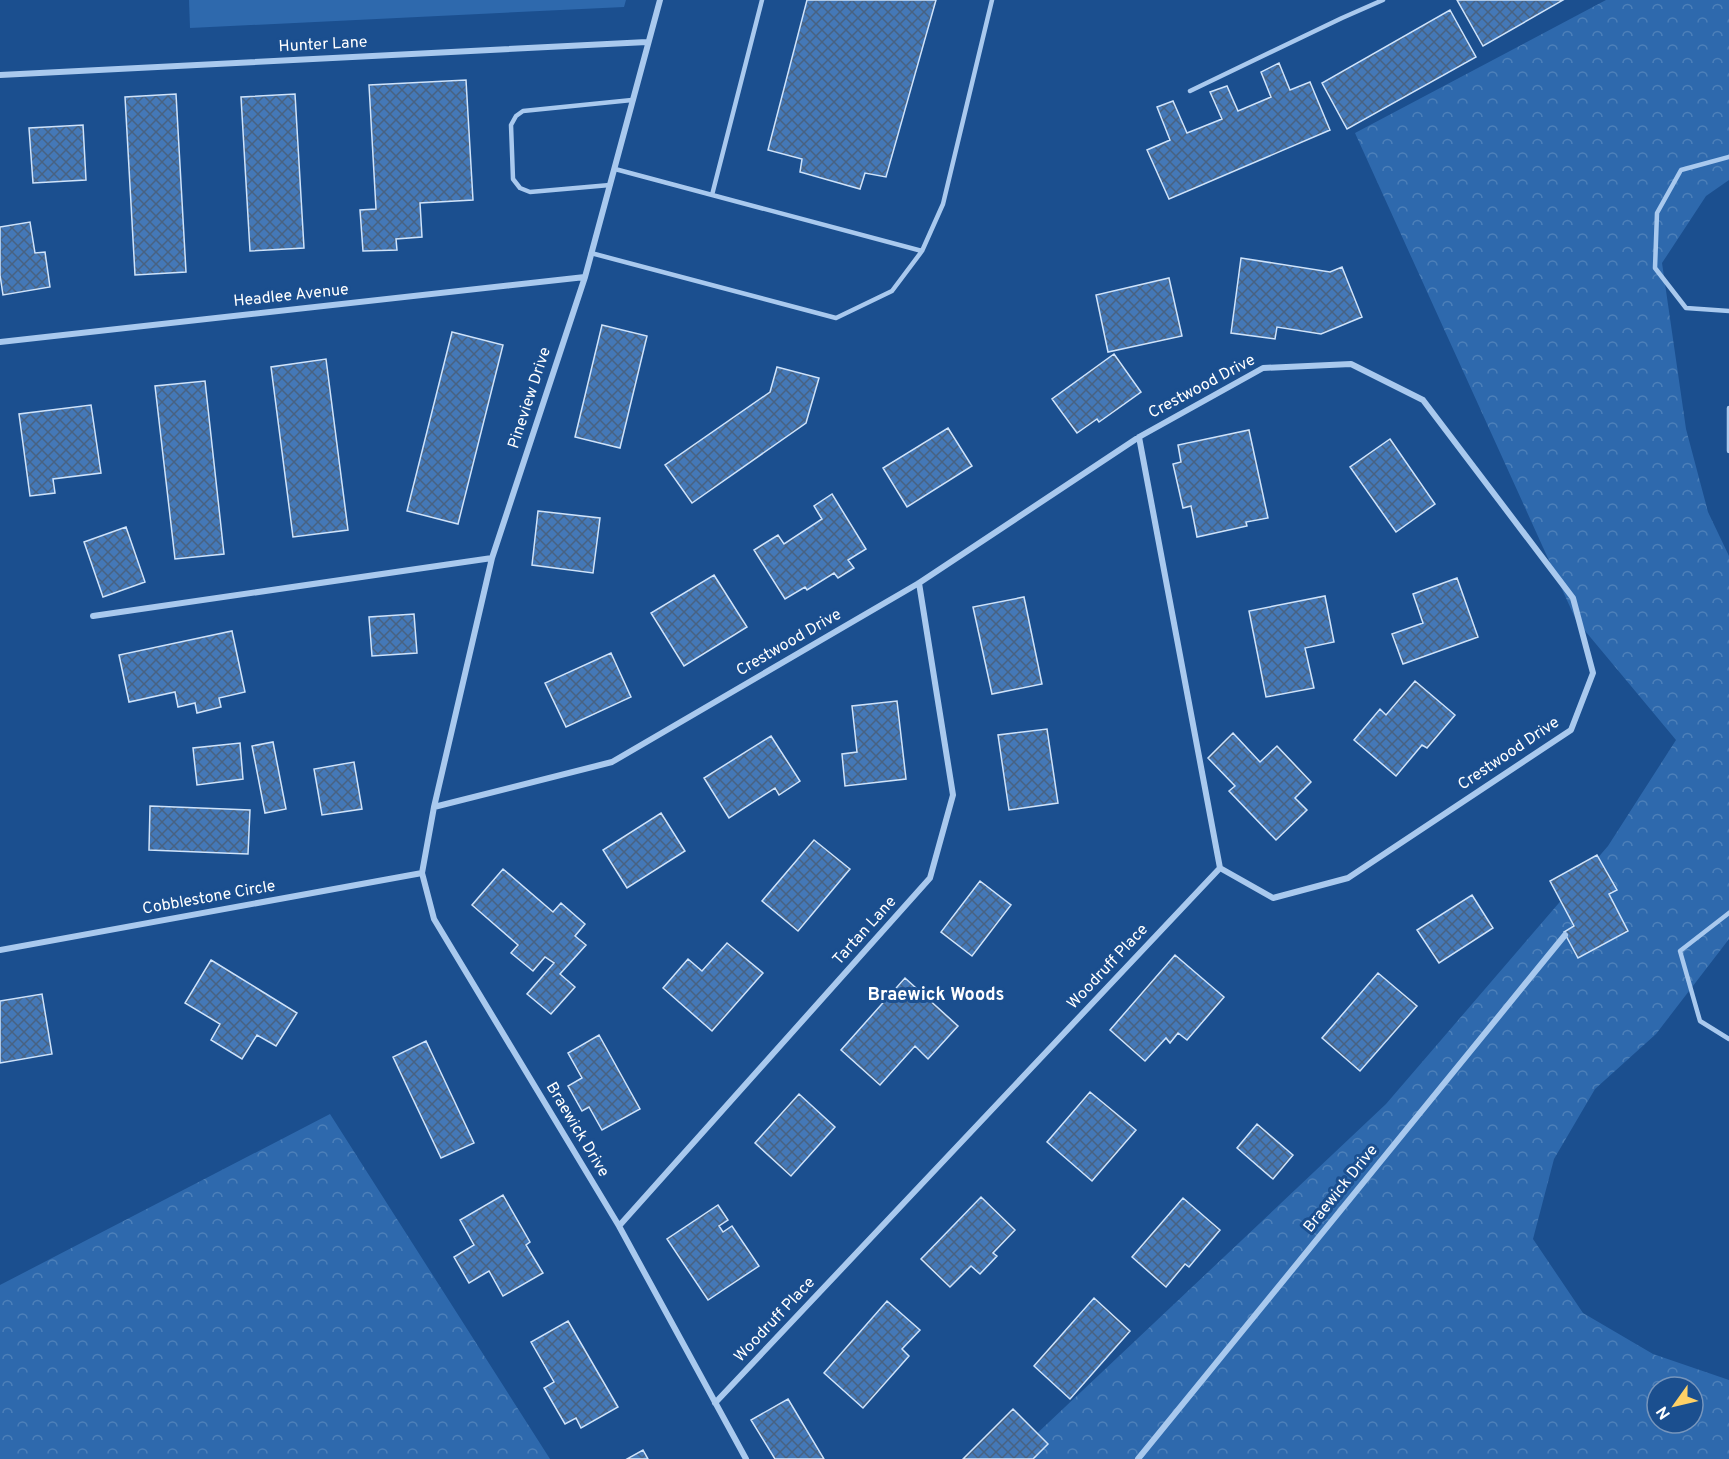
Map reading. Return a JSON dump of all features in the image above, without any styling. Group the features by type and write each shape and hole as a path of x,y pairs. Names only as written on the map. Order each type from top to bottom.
{"street":[{"name":"Pineview Drive","path":"434,807 492,558 585,277 660,0"},
{"name":"Hunter Lane","path":"0,75 648,42"},
{"name":"Headlee Avenue","path":"0,342 585,277"},
{"name":"Crestwood Drive","path":"434,807 612,762 919,583 1139,437 1263,368 1351,364 1423,400 1573,598 1593,674 1571,730 1348,879 1273,898 1220,868"},
{"path":"1139,437 1220,868"},
{"path":"93,616 492,558"},
{"name":"Tartan Lane","path":"619,1226 930,878 953,795 919,583"},
{"name":"Braewick Drive","path":"434,807 422,873 434,919 619,1226 746,1459"},
{"name":"Woodruff Place","path":"715,1403 1220,868"},
{"name":"Cobblestone Circle","path":"0,950 422,873"},
{"name":"Braewick Drive","path":"1138,1459 1565,935"}],"lane":[{"path":"712,195 762,0"},
{"path":"591,253 836,318 892,291 922,251 943,204 992,0"},
{"path":"1190,91 1383,0"},
{"path":"610,184 530,192 520,188 513,179 511,125 516,116 523,111 632,100"},
{"path":"1729,157 1681,170 1658,213 1655,267 1686,308 1729,311"},
{"path":"615,170 922,251"},
{"path":"1729,408 1729,451"},
{"path":"1729,913 1680,951 1700,1021 1729,1040"}],"green space":[{"path":"189,0 626,0 624,7 190,28"},
{"path":"1606,0 1729,0 1729,180 1706,196 1662,263 1686,429 1708,512 1729,556 1729,939 1656,1034 1595,1089 1554,1159 1533,1239 1583,1313 1653,1354 1729,1380 1729,1459 1010,1459 1386,1104 1608,846 1676,740 1576,620 1355,133"},
{"path":"330,1114 550,1459 0,1459 0,1285"}],"building":[{"path":"807,0 936,0 886,177 865,173 860,189 800,172 802,159 768,150"},
{"path":"1457,0 1563,0 1483,46"},
{"path":"1450,10 1476,57 1347,129 1322,83"},
{"path":"1279,63 1290,90 1310,82 1330,130 1169,199 1147,150 1170,140 1157,107 1173,101 1187,133 1222,119 1210,92 1227,86 1238,111 1271,97 1261,72"},
{"path":"466,80 473,200 420,203 422,237 396,239 397,250 363,251 360,210 376,209 369,85"},
{"path":"176,94 186,272 135,275 125,97"},
{"path":"295,94 304,248 250,251 241,97"},
{"path":"83,125 86,180 33,183 29,128"},
{"path":"30,222 35,253 45,252 50,287 3,295 0,275 0,227"},
{"path":"1241,258 1330,272 1342,267 1362,317 1321,334 1277,327 1275,339 1231,333"},
{"path":"1169,278 1182,336 1108,352 1096,295"},
{"path":"602,325 647,336 620,448 575,437"},
{"path":"452,332 503,345 458,524 407,511"},
{"path":"1114,354 1141,392 1099,422 1097,419 1077,433 1052,399"},
{"path":"326,359 348,530 293,537 271,367"},
{"path":"777,367 819,378 806,423 692,503 665,465 770,392"},
{"path":"205,381 224,554 175,559 155,386"},
{"path":"91,405 101,473 53,479 55,493 30,496 19,414"},
{"path":"948,428 972,466 907,507 883,468"},
{"path":"1249,430 1268,518 1246,522 1247,526 1197,537 1191,506 1183,508 1173,464 1181,462 1178,445"},
{"path":"1390,439 1435,504 1396,532 1350,467"},
{"path":"832,494 866,549 848,560 854,568 838,578 834,573 807,590 805,587 785,599 754,550 778,535 784,544 822,519 814,506"},
{"path":"538,511 600,518 593,573 532,565"},
{"path":"126,527 145,582 103,597 84,542"},
{"path":"714,575 747,627 684,666 651,613"},
{"path":"1457,578 1478,637 1403,664 1392,634 1423,623 1413,594"},
{"path":"1325,596 1334,642 1305,648 1314,688 1266,697 1249,611"},
{"path":"1024,597 1042,684 992,694 973,607"},
{"path":"414,614 417,653 372,656 369,617"},
{"path":"232,631 245,692 219,698 221,707 197,713 195,703 178,707 175,692 129,702 119,655"},
{"path":"611,653 631,697 566,727 545,683"},
{"path":"1415,681 1455,715 1427,748 1422,745 1396,776 1354,740 1380,709 1386,715"},
{"path":"897,701 906,779 845,786 842,754 857,752 852,706"},
{"path":"1047,729 1058,803 1009,810 998,735"},
{"path":"1233,733 1260,762 1277,746 1311,782 1295,798 1307,810 1276,840 1229,791 1235,786 1208,758"},
{"path":"771,736 800,781 779,795 775,788 729,818 704,778"},
{"path":"273,742 286,809 265,813 252,746"},
{"path":"240,743 243,779 197,785 193,748"},
{"path":"354,762 362,809 322,815 314,769"},
{"path":"150,806 250,810 248,854 149,850"},
{"path":"661,813 685,851 627,888 603,850"},
{"path":"814,840 850,869 798,931 762,901"},
{"path":"1597,855 1617,890 1609,894 1628,931 1578,958 1564,932 1574,926 1550,881"},
{"path":"503,869 553,912 561,903 585,924 575,936 586,945 560,974 575,987 551,1014 527,994 554,963 545,957 533,971 511,953 518,945 472,905"},
{"path":"980,881 1011,905 972,956 941,932"},
{"path":"1472,895 1493,928 1439,963 1417,930"},
{"path":"727,943 763,973 712,1031 663,988 688,959 702,971"},
{"path":"1175,955 1224,997 1187,1040 1178,1033 1170,1043 1166,1038 1145,1061 1110,1030"},
{"path":"211,960 297,1013 276,1046 257,1035 242,1059 211,1040 220,1024 185,1003"},
{"path":"1378,973 1417,1006 1360,1071 1322,1038"},
{"path":"905,978 958,1026 928,1059 915,1046 880,1085 841,1050"},
{"path":"42,994 52,1054 0,1063 0,1001"},
{"path":"599,1035 640,1109 602,1130 589,1107 582,1111 568,1086 582,1078 568,1053"},
{"path":"426,1041 474,1143 441,1158 393,1057"},
{"path":"1090,1092 1136,1130 1092,1181 1047,1142"},
{"path":"799,1094 835,1127 791,1176 755,1143"},
{"path":"1257,1124 1293,1155 1273,1179 1237,1148"},
{"path":"503,1195 530,1242 526,1245 543,1273 503,1296 489,1271 469,1283 454,1257 474,1245 460,1220"},
{"path":"981,1197 1015,1230 993,1253 997,1256 980,1274 971,1266 950,1287 921,1259"},
{"path":"1183,1198 1220,1230 1189,1267 1185,1264 1166,1287 1132,1257"},
{"path":"718,1205 728,1220 719,1226 723,1232 732,1226 759,1266 708,1300 667,1239"},
{"path":"1094,1298 1130,1331 1070,1399 1034,1366"},
{"path":"887,1301 920,1330 902,1349 909,1356 863,1408 824,1373"},
{"path":"568,1321 618,1407 581,1428 576,1418 565,1424 544,1388 554,1382 531,1342"},
{"path":"788,1399 824,1459 775,1459 751,1420"},
{"path":"1013,1409 1048,1444 1033,1459 963,1459"},
{"path":"643,1450 648,1459 627,1459"}],"district":[{"name":"Braewick Woods","path":"936,995"}]}
